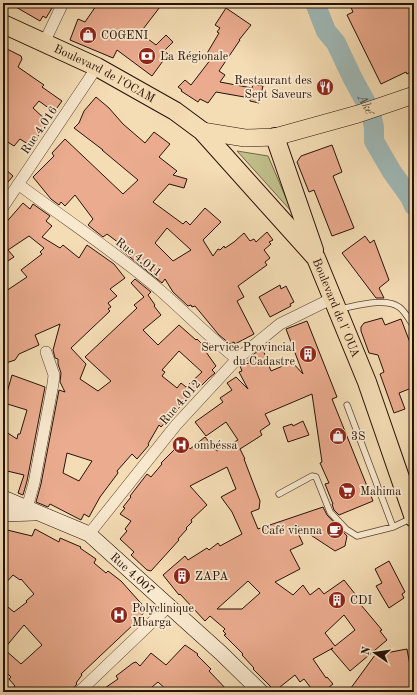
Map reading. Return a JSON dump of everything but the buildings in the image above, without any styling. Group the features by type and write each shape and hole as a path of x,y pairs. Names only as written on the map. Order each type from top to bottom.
{"highway":[{"name":"Boulevard de l'OCAM","path":"3,24 97,67 175,111 202,131"},
{"name":"Boulevard de l' OUA","path":"202,131 316,258 367,382 414,518"},
{"path":"275,137 316,258"}],"main road":[{"path":"202,131 245,138 275,137 412,97"},
{"name":"Rue 4.007","path":"3,498 89,534 170,605 222,653 261,692"},
{"path":"3,514 32,510"}],"street":[{"path":"44,43 63,3"},
{"name":"Rue 4.016","path":"3,207 97,67"},
{"name":"Rue 4.011","path":"18,184 150,282 215,342 237,359"},
{"name":"Rue 4.012","path":"89,534 176,425 237,359 280,324 335,304"},
{"path":"32,510 34,483 53,380 52,370 46,352"},
{"path":"79,692 170,605"}],"lane":[{"path":"335,304 385,302 393,304 400,307 414,327"},
{"path":"347,405 393,528"},
{"path":"279,494 312,476 316,477 330,512 346,530 357,536 393,528 414,518"}],"shaded area":[{"path":"237,151 268,156 292,212"}],"waterway":[{"name":"Aké","path":"315,3 326,31 336,43 370,110 374,127 374,141 392,172 410,197 414,206"}],"place":[{"name":"COGENI","path":"88,35"},
{"name":"La Régionale","path":"147,56"},
{"name":"Restaurant des Sept Saveurs","path":"325,87"},
{"name":"Service Provincial du Cadastre","path":"308,354"},
{"name":"3S","path":"338,436"},
{"name":"ombéssa","path":"181,445"},
{"name":"Mahima","path":"347,491"},
{"name":"Café vienna","path":"335,530"},
{"name":"ZAPA","path":"182,576"},
{"name":"CDI","path":"337,600"},
{"name":"Polyclinique Mbarga","path":"119,615"}]}
